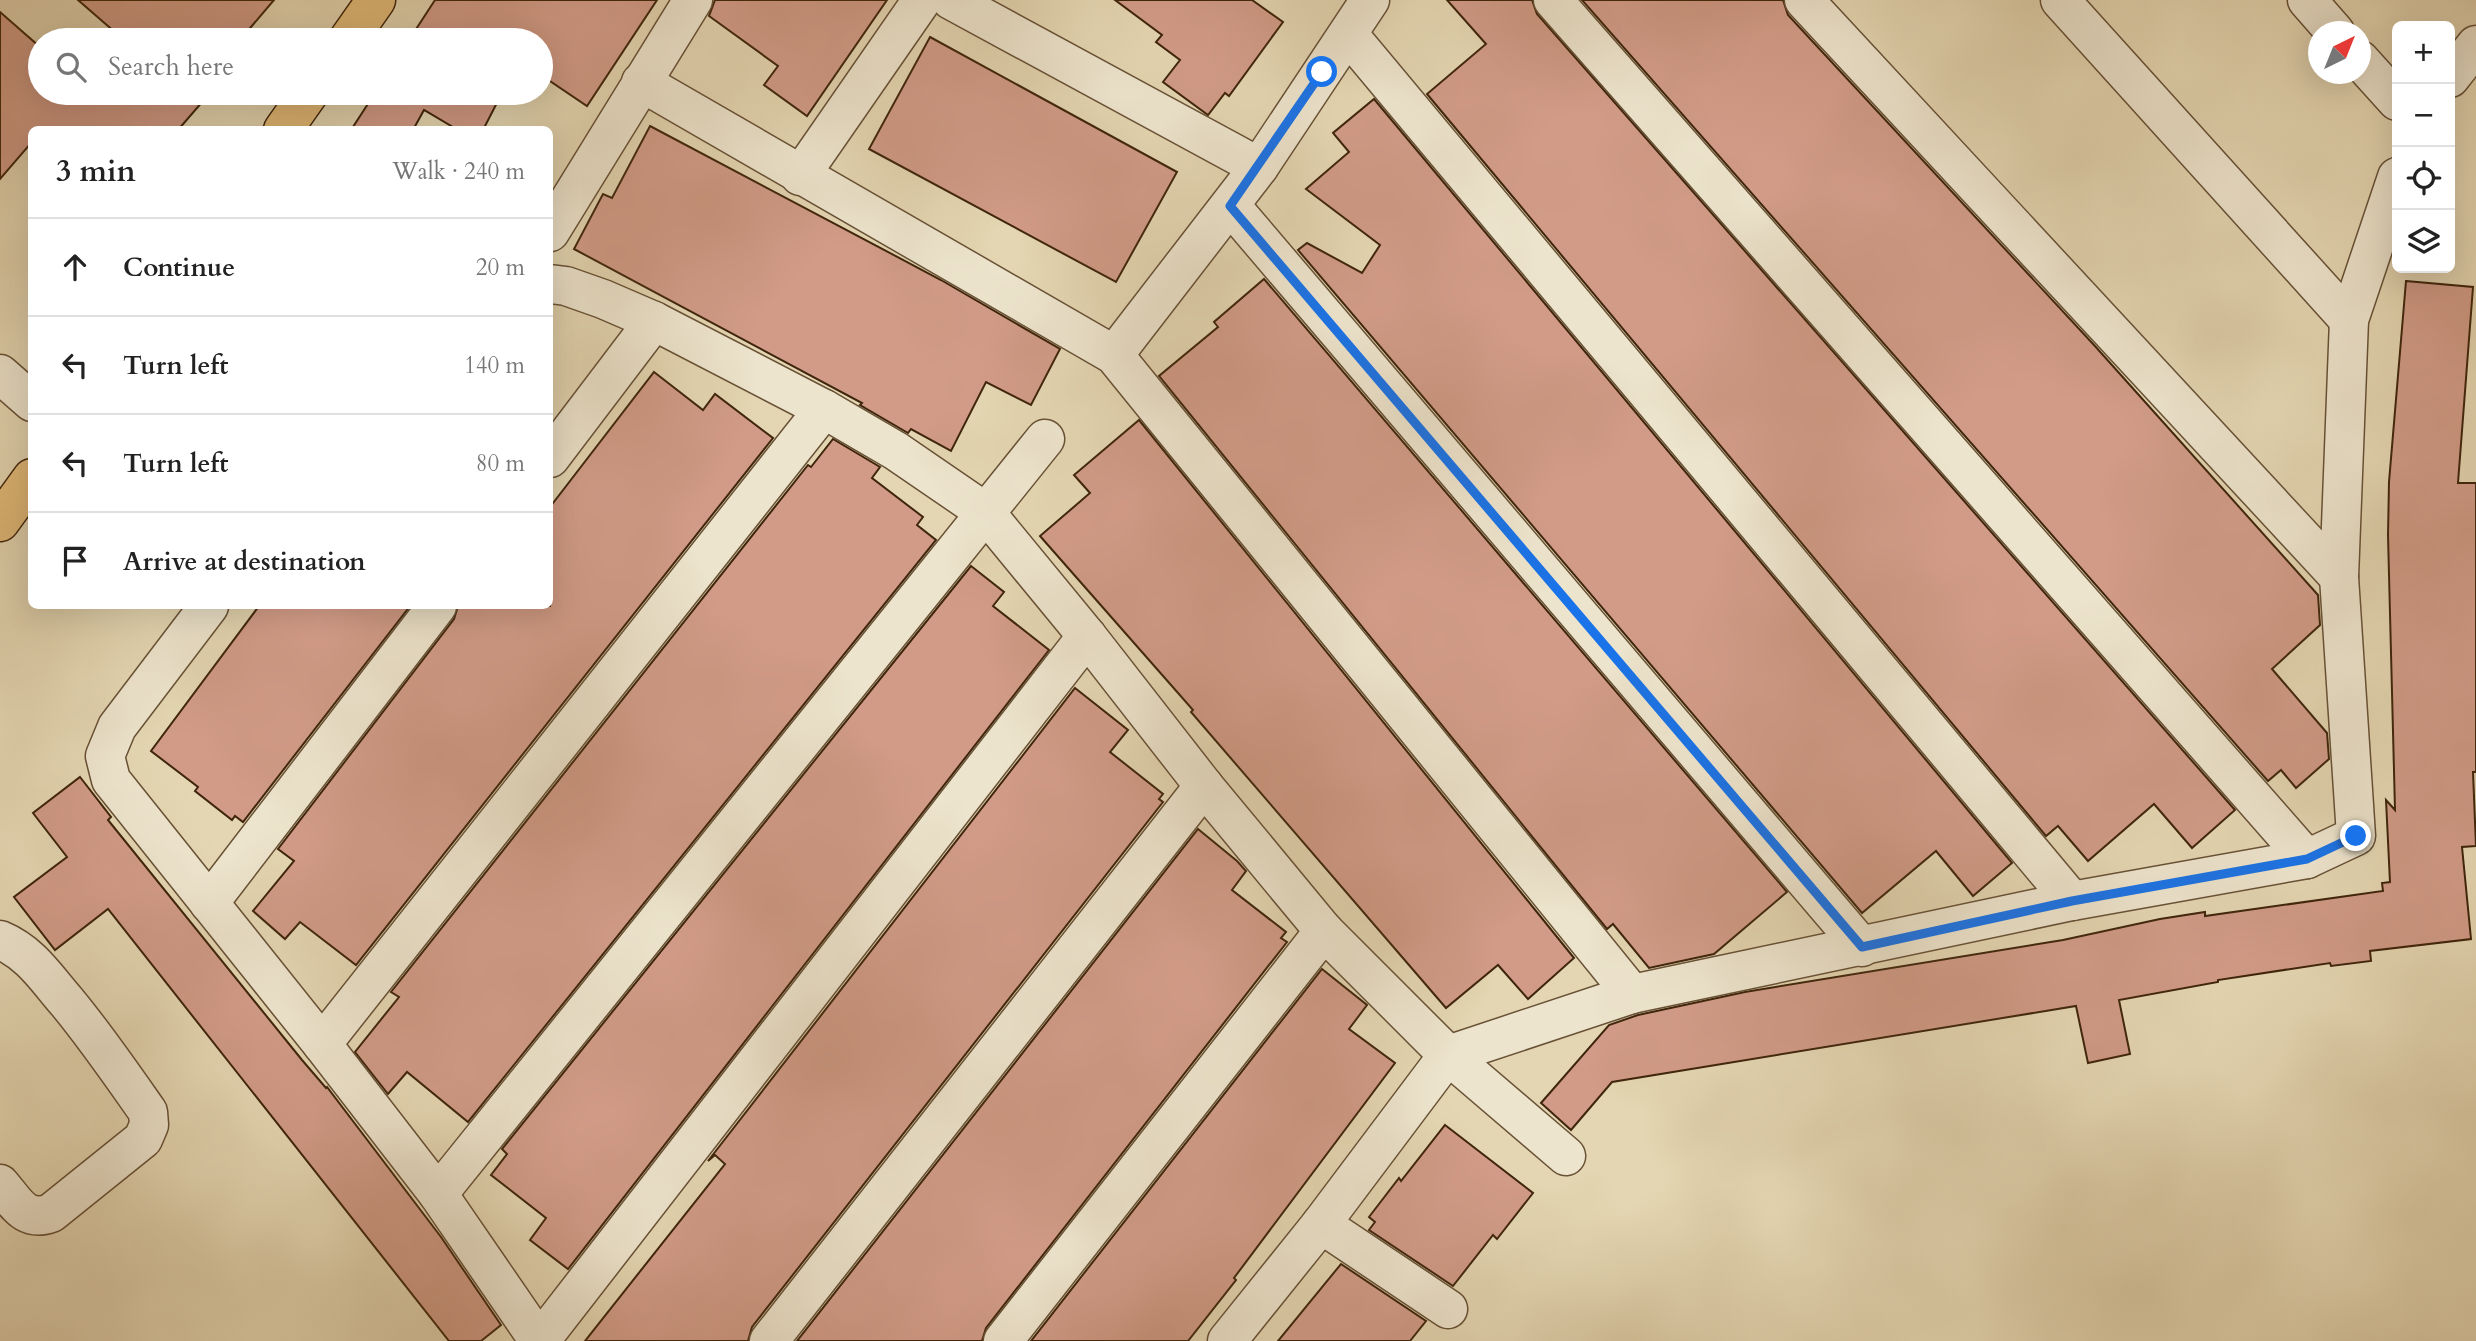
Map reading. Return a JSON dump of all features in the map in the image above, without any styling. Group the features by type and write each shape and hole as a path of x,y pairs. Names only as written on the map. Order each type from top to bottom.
{"main road":[{"path":"356,28 376,0"},
{"path":"0,522 28,484"}],"street":[{"path":"553,227 694,0"},
{"path":"800,176 922,0"},
{"path":"951,0 1259,167"},
{"path":"1114,355 1259,167 1370,0"},
{"path":"1553,0 2307,859"},
{"path":"1804,0 2339,577"},
{"path":"2060,0 2349,320"},
{"path":"2307,0 2325,21"},
{"path":"1348,34 2072,901"},
{"path":"2455,72 2476,45"},
{"path":"2371,71 2392,95"},
{"path":"641,82 1114,355 1632,994"},
{"path":"1227,1341 1321,1224 1448,1055 1632,994 2072,901 2307,859 2356,836 2339,577 2349,320 2392,192"},
{"path":"1230,206 1862,947"},
{"path":"555,282 654,321 824,409 896,451 985,512 1087,636 1203,786 1324,931 1448,1055 1566,1156"},
{"path":"553,454 654,321"},
{"path":"0,374 28,398"},
{"path":"322,1044 824,409"},
{"path":"438,1194 1045,439"},
{"path":"207,609 117,727 105,756 111,780 438,1194 539,1341 1087,636"},
{"path":"209,903 435,609"},
{"path":"769,1341 1203,786"},
{"path":"1003,1341 1324,931"},
{"path":"0,940 23,953 41,969 82,1019 148,1112 149,1125 143,1139 51,1213 38,1217 27,1214 0,1184"},
{"path":"1321,1224 1448,1309"}],"building":[{"path":"78,0 274,0 250,28 110,28"},
{"path":"435,0 657,0 587,106 553,83 553,28 417,28"},
{"path":"715,0 887,0 807,116 764,85 778,66 709,16"},
{"path":"1115,0 1252,0 1283,22 1229,96 1225,93 1208,115 1163,82 1180,60 1156,42 1162,35"},
{"path":"1447,0 1532,0 1537,14 2235,810 2192,848 2154,804 2088,861 2058,826 2046,836 1427,94 1486,44"},
{"path":"1582,0 1783,0 1788,15 2094,345 2318,595 2320,625 2272,669 2327,733 2329,759 2296,788 2281,770 2268,781"},
{"path":"0,12 28,36 28,105 200,105 181,126 28,126 28,147 0,179"},
{"path":"930,37 1177,172 1116,282 869,149"},
{"path":"1374,99 2012,863 1973,896 1936,851 1862,913 1298,250 1307,243 1362,273 1380,245 1306,189 1349,152 1333,133"},
{"path":"367,105 496,105 485,126 451,126 424,110 415,126 354,126"},
{"path":"650,126 941,280 1060,349 1031,405 986,382 951,451 911,429 908,433 860,405 862,403 574,249 603,194 612,198"},
{"path":"1264,279 1787,892 1714,954 1649,968 1613,924 1607,929 1159,376 1218,327 1214,322"},
{"path":"2406,281 2473,287 2458,483 2476,483 2476,772 2473,772 2476,846 2462,847 2471,939 2370,951 2371,961 2331,966 2330,963 2218,980 2119,1000 2130,1054 2088,1063 2076,1006 1612,1082 1571,1130 1541,1103 1609,1025 1638,1015 1745,992 2063,940 2160,919 2205,912 2205,916 2383,891 2382,883 2390,882 2386,800 2395,810 2389,482"},
{"path":"654,372 703,410 715,394 773,438 356,965 300,922 285,939 253,911 294,861 278,849 454,619 457,609 553,609 553,503"},
{"path":"1139,420 1574,958 1528,999 1498,965 1446,1008 1191,712 1193,710 1040,536 1090,493 1074,475"},
{"path":"833,439 880,467 872,478 923,517 917,525 936,540 468,1122 407,1072 388,1094 355,1052 399,997 391,992 808,465 811,467"},
{"path":"971,566 1004,592 993,606 1049,650 568,1269 530,1240 546,1218 491,1175 507,1154 502,1149"},
{"path":"257,609 408,609 243,822 235,816 232,820 195,791 198,787 151,751"},
{"path":"1075,688 1128,730 1110,752 1163,794 1159,799 1163,802 752,1327 748,1341 585,1341 725,1164 715,1155 708,1161"},
{"path":"80,777 111,817 108,820 302,1060 327,1087 441,1237 501,1325 481,1341 449,1341 108,909 55,950 14,897 67,857 33,813"},
{"path":"1198,829 1246,871 1232,890 1286,932 1281,938 1287,942 986,1328 982,1341 797,1341"},
{"path":"1322,969 1367,1005 1349,1029 1395,1063 1234,1278 1236,1280 1188,1341 1031,1341"},
{"path":"1445,1125 1533,1193 1497,1239 1493,1235 1453,1286 1369,1230 1375,1222 1369,1217"},
{"path":"1341,1264 1426,1321 1410,1341 1278,1341"}],"route":[{"path":"1322,72 1230,206 1862,947 2072,901 2307,859 2356,836"}]}
